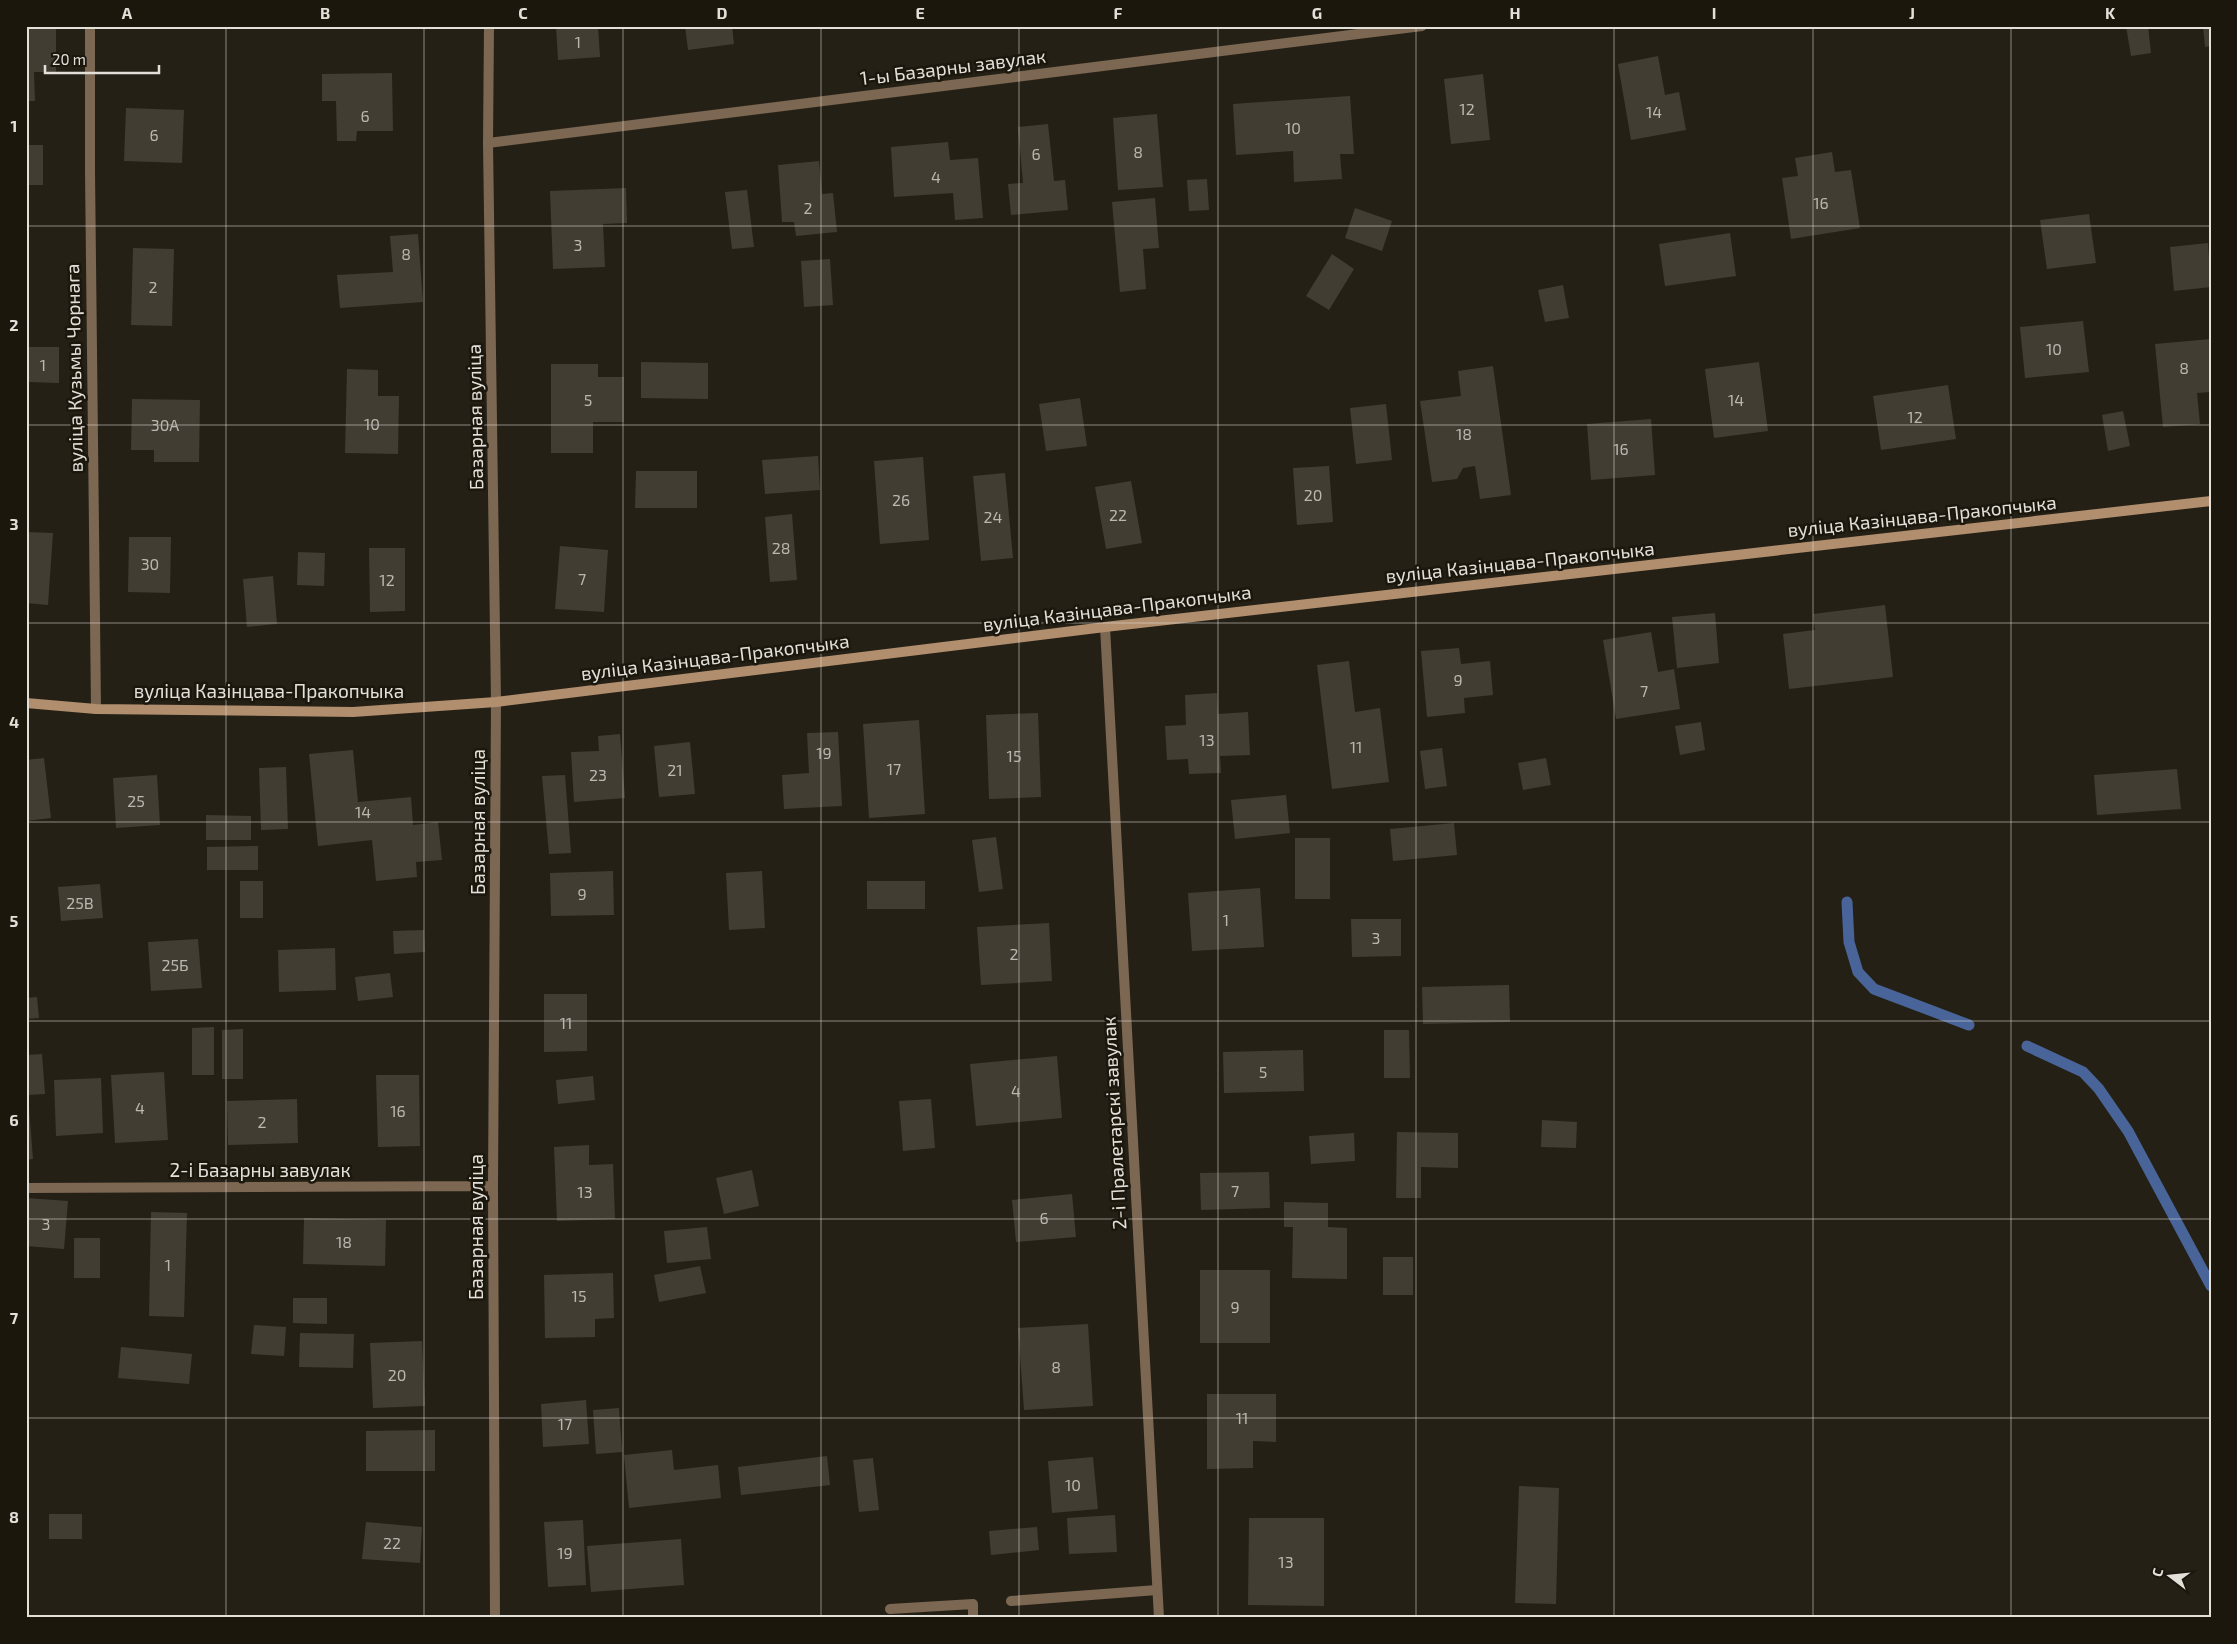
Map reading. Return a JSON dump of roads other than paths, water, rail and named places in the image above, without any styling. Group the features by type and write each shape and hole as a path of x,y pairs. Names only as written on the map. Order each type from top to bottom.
{"street":[{"name":"вуліца Кузьмы Чорнага","path":"90,26 96,709"},
{"name":"Базарная вуліца","path":"489,26 488,143 496,702 493,1186 495,1618"},
{"name":"1-ы Базарны завулак","path":"488,143 1422,26"},
{"name":"вуліца Казінцава-Пракопчыка","path":"26,703 96,709 354,712 496,702 1104,627 2211,501"},
{"name":"2-і Пралетарскі завулак","path":"1104,627 1158,1618"},
{"name":"2-і Базарны завулак","path":"26,1188 493,1186"},
{"path":"1011,1601 1157,1590"},
{"path":"890,1609 973,1604 974,1618"}],"waterway":[{"path":"1847,902 1849,942 1858,972 1874,989 1969,1025"},
{"path":"2027,1046 2083,1072 2099,1089 2128,1131 2211,1286"}]}
